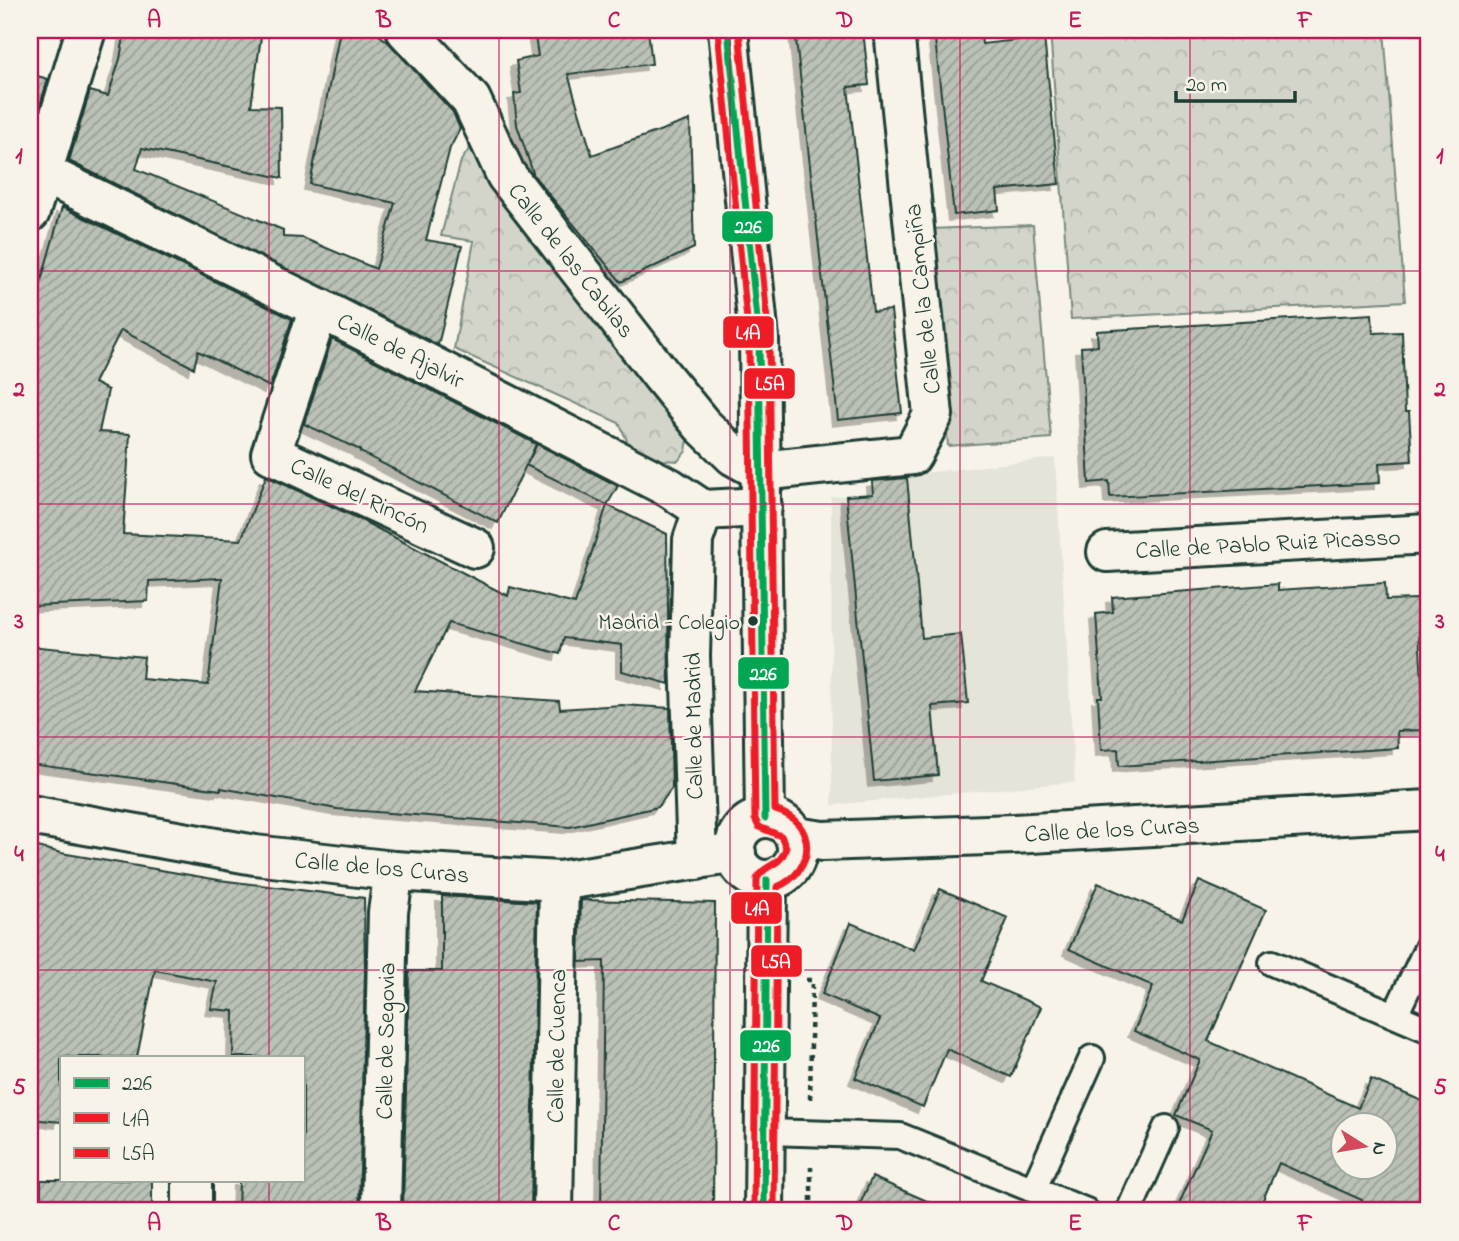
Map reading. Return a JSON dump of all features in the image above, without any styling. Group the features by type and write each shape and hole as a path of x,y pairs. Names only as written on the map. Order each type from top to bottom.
{"street":[{"path":"30,212 86,30"},
{"name":"Calle de las Cabilas","path":"406,30 471,100 506,175 670,386 702,425 734,456 762,489"},
{"path":"728,30 759,340 762,489 780,827 797,852 792,866 781,876 767,880 753,877 741,867 736,853 736,840 753,820 780,827"},
{"name":"Calle de la Campiña","path":"762,489 912,454 933,415 894,30"},
{"name":"Calle de Ajalvir","path":"41,172 319,307 670,488 703,510"},
{"name":"Calle del Rincón","path":"319,307 271,454 475,548"},
{"path":"703,510 762,489"},
{"name":"Calle de Madrid","path":"697,860 690,656 693,540 703,510"},
{"name":"Calle de Pablo Ruiz Picasso","path":"1107,552 1429,534"},
{"name":"Calle de los Curas","path":"780,827 822,841 1014,834 1429,810"},
{"name":"Calle de los Curas","path":"30,815 255,855 394,871 559,881 736,853"},
{"name":"Calle de Segovia","path":"381,1211 388,912 394,871"},
{"path":"764,1211 767,880"},
{"name":"Calle de Cuenca","path":"553,1211 559,881"},
{"path":"192,1182 192,1211"}],"lane":[{"path":"1395,1015 1429,944"},
{"path":"1272,963 1429,1030"},
{"path":"1034,1188 1092,1058"},
{"path":"1129,1211 1166,1128"},
{"path":"766,1132 900,1136 1086,1211"}],"path":[{"path":"810,1132 812,980"},
{"path":"811,1211 811,1165 823,1165"}],"shaded area":[{"path":"1055,458 1075,782 832,805 831,497 873,494 872,479"}],"green space":[{"path":"1050,30 1384,30 1405,301 1071,319"},
{"path":"476,139 689,434 686,451 678,461 663,460 630,447 619,423 454,349 474,241 441,236 461,161"},
{"path":"1033,225 1051,438 948,446 930,229"}],"building":[{"path":"125,30 262,30 251,106 281,107 282,178 142,148 136,169 283,230 283,237 303,238 376,269 395,203 310,184 340,30 373,30 388,42 453,112 460,129 450,148 426,240 462,246 438,345 69,161 90,91 108,96 120,59"},
{"path":"534,30 648,30 652,64 568,74 592,155 690,120 694,248 621,282 534,176 517,125 514,94 521,93 516,61 538,56"},
{"path":"795,30 863,30 869,85 848,87 873,312 891,310 902,413 838,420"},
{"path":"934,30 980,30 982,44 1044,37 1059,184 997,190 999,210 954,215"},
{"path":"30,74 48,79 30,138"},
{"path":"62,207 292,319 270,387 198,351 194,368 121,330 94,383 108,390 99,432 130,434 123,534 241,540 266,476 355,517 508,596 510,587 575,604 607,505 667,534 669,684 622,671 622,645 564,638 560,654 449,623 415,691 559,701 560,709 622,705 670,708 672,788 658,807 570,827 337,809 221,788 30,764 30,646 144,657 142,679 208,685 222,578 149,581 148,601 30,606 30,367 38,292"},
{"path":"1372,314 1373,333 1402,332 1405,412 1409,412 1412,461 1379,463 1380,483 1110,497 1109,481 1089,483 1081,347 1098,346 1097,331"},
{"path":"332,339 536,444 527,464 537,444 618,486 607,505 526,465 498,523 360,450 304,424"},
{"path":"907,478 922,638 961,634 968,703 932,706 938,775 874,781 846,496 873,494 872,481"},
{"path":"1385,583 1386,600 1417,599 1425,730 1397,731 1398,748 1119,766 1118,749 1101,750 1098,697 1102,697 1096,614 1113,612 1112,597 1278,584 1278,590"},
{"path":"30,845 61,853 219,880 364,898 365,971 359,1211 238,1211 239,1182 304,1182 304,1056 233,1056 234,1011 211,1009 217,982 155,970 137,1056 60,1056 60,1122 30,1119"},
{"path":"1199,881 1266,910 1208,1041 1358,1108 1371,1079 1429,1104 1429,1211 1357,1211 1362,1200 1279,1163 1258,1211 1176,1211 1212,1130 1176,1115 1200,1060 1134,1031 1153,986 1069,949 1098,883 1182,920"},
{"path":"940,889 1008,918 981,981 1041,1007 1011,1077 947,1049 923,1107 855,1078 880,1019 822,994 851,923 914,950"},
{"path":"442,896 537,902 531,1211 403,1211 409,971 442,971"},
{"path":"581,900 715,903 713,1211 601,1211 604,961 579,962"},
{"path":"872,1177 950,1211 857,1211"},
{"path":"41,1180 152,1182 152,1211 41,1211"}],"transit line":[{"name":"226","path":"728,30 759,339 765,818"},
{"name":"L5A","path":"739,30 769,339 775,810 789,816 799,825 805,835 807,847 799,870 790,880 777,887 774,1211"},
{"name":"L1A","path":"718,31 749,340 755,819 759,827 781,836 786,847 781,858 763,870 757,879 754,1211"},
{"name":"226","path":"764,1211 767,880"}],"place":[{"name":"Madrid - Colegio","path":"753,621"}]}
